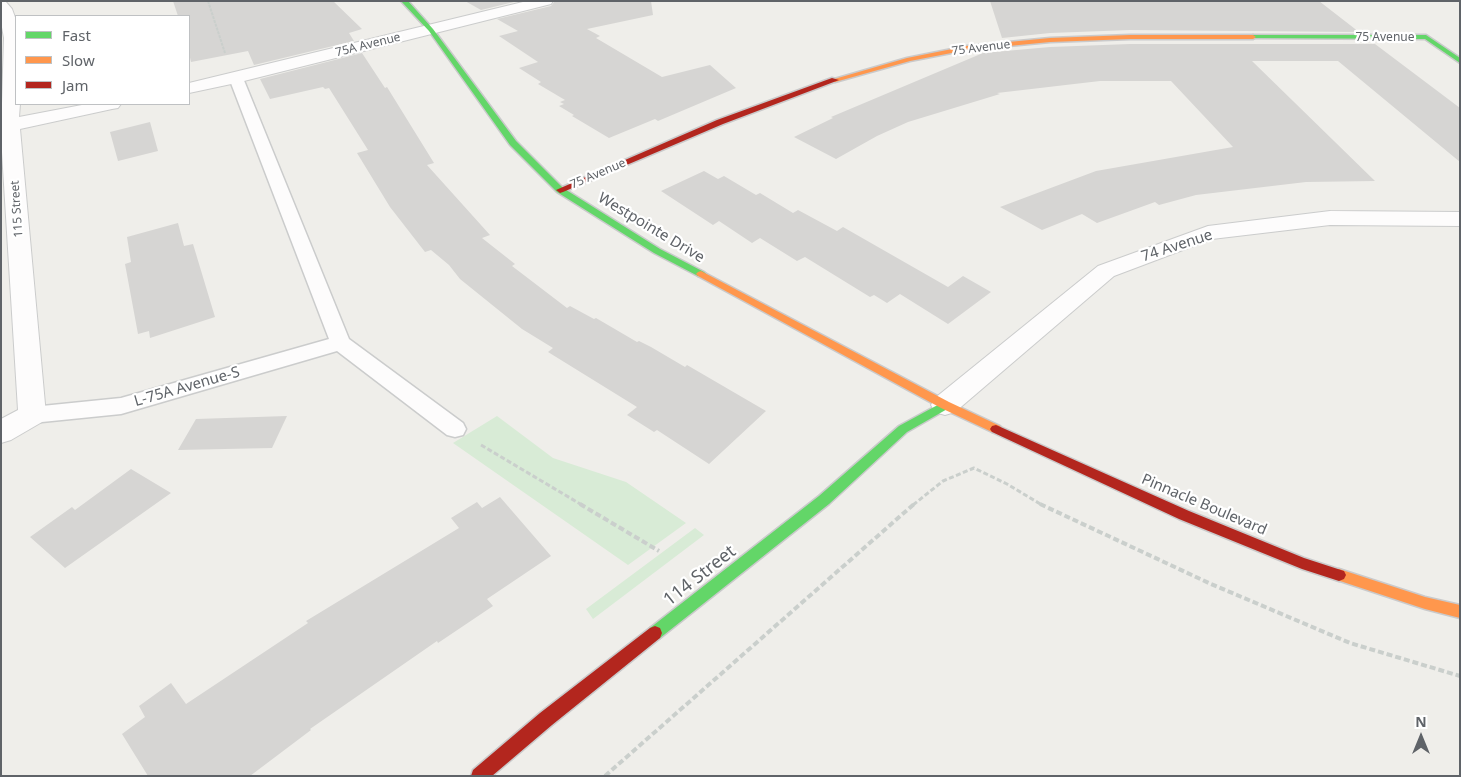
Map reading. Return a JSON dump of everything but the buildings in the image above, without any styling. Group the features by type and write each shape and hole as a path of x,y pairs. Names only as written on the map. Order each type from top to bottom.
{"street":[{"name":"Westpointe Drive","path":"404,1 431,30 513,143 560,190 656,251 945,405"},
{"name":"75A Avenue","path":"190,88 546,1"},
{"name":"115 Street","path":"1,5 7,12 10,125 32,415"},
{"name":"75 Avenue","path":"560,190 720,122 828,82 909,59 967,48 1050,40 1130,37 1426,37 1460,61"},
{"path":"10,125 107,105"},
{"name":"74 Avenue","path":"945,405 1106,270 1208,233 1330,218 1460,219"},
{"name":"Pinnacle Boulevard","path":"945,405 1184,515 1302,563 1425,603 1460,612"},
{"name":"114 Street","path":"479,776 546,719 824,500 903,429 945,405"},
{"path":"1,432 32,415"}],"lane":[{"path":"236,78 340,343 455,429"},
{"name":"L-75A Avenue-S","path":"32,415 121,406 340,343"}],"path":[{"path":"208,1 236,78"},
{"path":"455,429 658,551"},
{"path":"605,776 923,496 943,481 974,468 1007,484 1050,510 1212,584 1350,643 1460,676"}],"green space":[{"path":"497,416 553,458 626,482 686,523 628,565 453,443"},
{"path":"695,528 704,535 593,619 586,609"}],"traffic: fast":[{"path":"404,1 431,30 513,143 560,190 657,251 701,274"},
{"path":"1253,37 1426,37 1460,61"},
{"path":"655,633 824,500 903,429 945,405"}],"traffic: slow":[{"path":"835,80 909,59 967,48 1050,40 1130,37 1253,37"},
{"path":"701,274 945,405 996,429"},
{"path":"1339,575 1425,603 1460,612"}],"traffic: jam":[{"path":"560,190 720,122 835,80"},
{"path":"996,429 1184,515 1302,563 1339,575"},
{"path":"479,776 546,719 655,633"}]}
